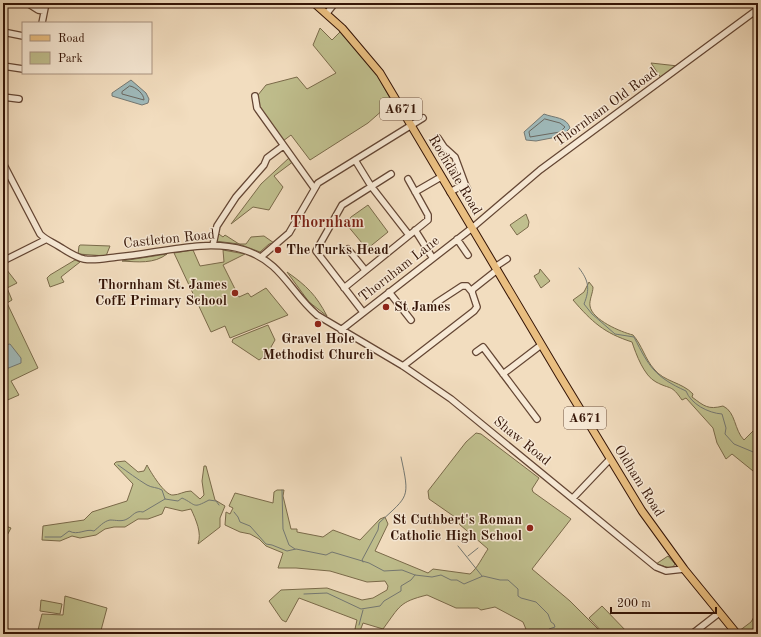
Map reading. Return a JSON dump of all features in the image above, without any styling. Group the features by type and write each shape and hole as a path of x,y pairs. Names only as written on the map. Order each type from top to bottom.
{"main road":[{"name":"Rochdale Road","path":"314,3 327,13 371,61 472,228"},
{"name":"Oldham Road","path":"472,228 541,345 658,536 737,634"}],"street":[{"path":"27,3 38,10 44,11"},
{"path":"42,22 46,3"},
{"path":"327,13 335,3"},
{"name":"Thornham Old Road","path":"472,228 540,170 758,9"},
{"path":"3,32 22,36"},
{"path":"3,66 22,70"},
{"path":"255,96 257,108 314,188"},
{"path":"3,97 19,99"},
{"path":"261,258 289,233 298,220 314,188 318,184 423,118"},
{"path":"438,138 444,147 455,157 468,190"},
{"path":"213,245 217,226 236,197 264,165 267,158 283,146"},
{"path":"355,160 371,186 409,235"},
{"path":"3,163 40,234 45,240 3,261"},
{"path":"363,312 316,251 338,208 391,174"},
{"path":"415,192 441,177"},
{"path":"344,288 429,217 408,179"},
{"path":"450,192 465,184"},
{"name":"Thornham Lane","path":"341,330 432,257 472,228"},
{"path":"415,230 432,257"},
{"path":"457,239 468,256"},
{"name":"Castleton Road","path":"45,240 77,257 94,259 213,245 244,250 261,258 282,274 308,308 341,330"},
{"path":"348,249 365,270"},
{"path":"472,292 473,289 507,259"},
{"path":"403,366 474,311 477,307 472,292 466,286 462,286 436,303"},
{"path":"389,292 408,319"},
{"name":"Shaw Road","path":"341,330 403,366 451,399 656,567 666,571 684,569"},
{"path":"503,374 541,345"},
{"path":"476,352 483,347 537,420"},
{"path":"573,498 610,459"},
{"path":"692,634 719,613"}],"green space":[{"path":"320,28 332,40 341,31 374,69 392,102 368,123 310,160 291,135 283,141 259,108 258,95 266,85 297,77 307,89 336,73 313,45"},
{"path":"651,63 678,66 661,78"},
{"path":"290,157 294,161 274,176 283,187 269,210 253,207 231,224 261,184"},
{"path":"368,205 388,232 367,249 347,225 351,217"},
{"path":"526,214 529,222 528,227 517,235 510,225"},
{"path":"216,232 223,237 225,235 239,244 215,241"},
{"path":"264,236 274,243 269,244 260,252 239,244 246,244 251,237"},
{"path":"80,245 110,246 106,256 78,254"},
{"path":"193,250 200,266 224,262 223,250 245,254 223,265 239,297 248,293 251,297 266,288 288,315 230,338 225,326 211,332 174,253"},
{"path":"167,254 151,261 122,261"},
{"path":"75,260 80,262 61,277 64,282 50,287 47,278"},
{"path":"3,265 17,283 7,288 12,300 7,303 38,368 11,381 19,395 3,402"},
{"path":"540,269 550,281 541,288 534,276 539,273"},
{"path":"287,272 310,291 319,302 327,316 309,302"},
{"path":"589,282 593,287 590,304 592,311 601,321 633,335 648,361 658,373 689,390 693,394 692,397 703,405 714,408 723,406 727,409 733,417 738,431 744,440 758,426 758,475 732,454 726,459 717,443 713,428 686,398 682,400 673,389 656,382 648,375 641,364 632,342 606,331 586,315 573,300 584,292"},
{"path":"268,325 275,340 271,347 272,351 259,360 232,342 233,339"},
{"path":"476,433 481,434 539,478 532,489 533,492 571,519 532,569 570,601 598,629 597,634 528,634 523,622 495,607 481,610 478,608 456,608 427,595 411,600 401,606 383,629 363,623 360,631 355,629 357,620 299,598 286,622 282,620 269,601 281,590 327,588 362,600 373,598 387,590 388,586 385,581 367,582 330,571 278,568 283,553 266,546 259,539 250,534 240,532 225,525 226,512 230,514 233,508 229,506 235,493 273,503 274,492 277,490 284,490 283,496 291,529 297,529 297,532 323,537 333,530 360,540 380,519 385,517 388,524 375,551 428,573 433,569 470,574 473,572 488,549 459,524 462,522 429,499 428,491 466,442"},
{"path":"125,461 138,472 144,471 147,465 158,483 166,492 175,495 191,491 200,499 204,495 202,481 204,466 206,466 215,500 225,506 220,518 220,527 198,544 199,531 191,509 182,511 165,507 162,514 148,519 138,519 125,527 105,529 96,535 80,538 72,536 60,541 42,540 43,526 84,520 92,512 127,501 133,484 114,464 116,462"},
{"path":"3,525 11,528 3,543"},
{"path":"668,556 675,564 673,567 670,568 656,564"},
{"path":"65,596 107,608 100,634 37,634 42,614 63,615"},
{"path":"41,600 62,604 60,614 40,611"},
{"path":"602,606 629,634 604,634 589,618"},
{"path":"758,610 758,630 751,634 742,634 739,631 751,622"}],"water":[{"path":"131,80 146,93 149,99 148,103 142,105 112,96 112,93"},
{"path":"544,114 560,118 568,124 570,128 562,136 536,141 526,140 524,132"},
{"path":"10,344 21,358 21,363 6,369 4,357 5,345"}],"waterway":[{"path":"579,268 588,285 584,304 592,314 615,334 634,337 649,364 660,376 686,391 688,396 696,404 711,412 722,414 726,428 725,434 734,444 758,454"},
{"path":"363,562 362,560 378,530 379,523 402,501 405,495 406,481 401,457"},
{"path":"118,465 147,485 162,490 165,499 178,501 182,498 195,505 209,500 216,501 219,505"},
{"path":"282,490 283,529 289,545 295,549"},
{"path":"45,537 61,537 69,531 76,533 88,530 94,531 110,520 125,520 136,513 143,512 165,499"},
{"path":"234,512 240,522 250,526 266,544 287,551 296,549 326,555 332,552 369,563 384,571 402,570 415,575 432,577 441,575 464,584 483,576 500,580 508,580 518,589 518,596 536,602 548,614 555,627 549,629 551,634"},
{"path":"458,546 482,576"},
{"path":"468,556 478,548"},
{"path":"304,594 327,593 361,609 380,606 384,601 401,591 401,586 411,580 415,575"},
{"path":"359,625 363,610"}],"place":[{"name":"The Turks Head","path":"278,250"},
{"name":"Thornham St. James CofE Primary School","path":"235,293"},
{"name":"St James","path":"386,307"},
{"name":"Gravel Hole Methodist Church","path":"318,324"},
{"name":"St Cuthbert's Roman Catholic High School","path":"530,528"}],"district":[{"name":"Thornham","path":"327,223"}]}
